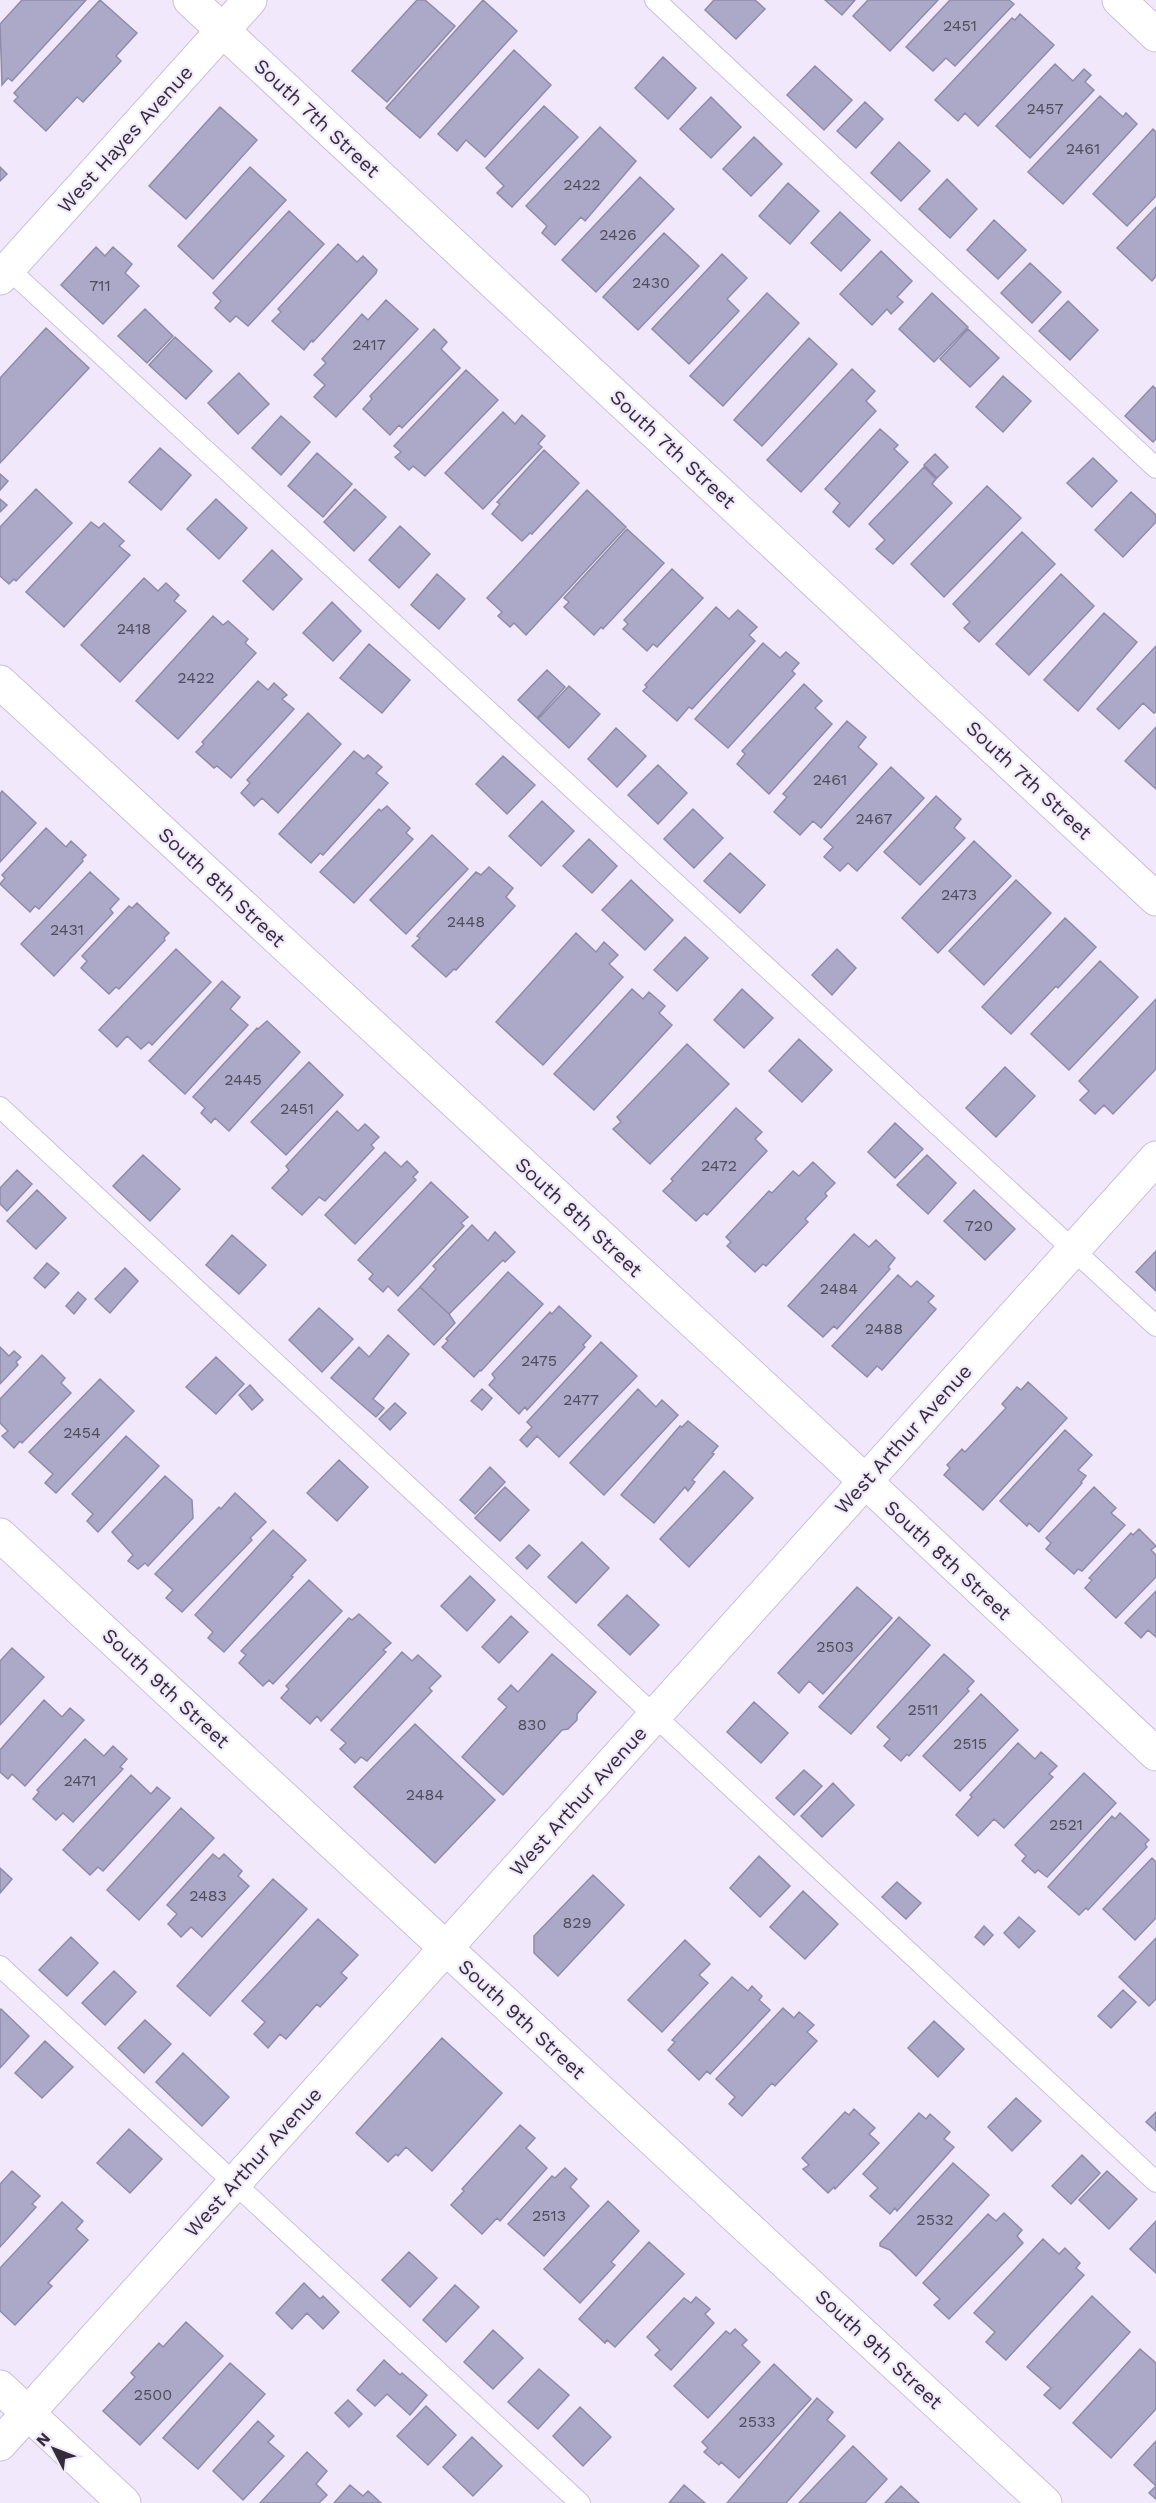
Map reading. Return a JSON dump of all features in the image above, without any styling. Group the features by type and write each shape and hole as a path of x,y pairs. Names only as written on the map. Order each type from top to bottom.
{"street":[{"name":"South 7th Street","path":"190,0 1156,899"},
{"name":"West Hayes Avenue","path":"3,269 250,0"},
{"path":"1119,0 1156,35"},
{"name":"South 8th Street","path":"0,682 1156,1754"},
{"name":"West Arthur Avenue","path":"0,2444 1156,1158"},
{"name":"South 9th Street","path":"0,1535 1045,2503"},
{"path":"0,2387 124,2503"}],"lane":[{"path":"655,0 1156,468"},
{"path":"3,269 1156,1326"},
{"path":"0,1107 1156,2182"},
{"path":"0,1966 580,2503"}],"building":[{"path":"22,0 86,0 12,81 8,78 2,85 0,24"},
{"path":"100,0 137,33 116,56 121,61 83,102 77,97 46,131 14,101 18,97 14,93"},
{"path":"417,0 425,0 455,26 387,102 352,71"},
{"path":"483,0 517,31 420,138 386,108"},
{"path":"714,0 755,0 765,9 736,39 705,10"},
{"path":"825,0 855,0 842,15"},
{"path":"868,0 938,0 890,51 853,16"},
{"path":"950,0 1009,0 1014,4 955,66 946,58 933,71 906,47"},
{"path":"1020,14 1054,45 978,126 965,113 958,121 935,100 1012,18 1015,20"},
{"path":"514,50 551,85 485,157 466,140 457,151 438,134"},
{"path":"663,57 696,88 668,119 635,88"},
{"path":"1055,64 1073,81 1084,69 1091,75 1085,82 1094,90 1030,158 996,126"},
{"path":"815,66 852,100 824,130 787,95"},
{"path":"1100,96 1123,117 1126,113 1137,124 1063,204 1028,172"},
{"path":"711,97 741,127 711,158 680,129"},
{"path":"865,102 883,119 856,148 837,131"},
{"path":"544,106 578,137 512,207 497,193 504,186 486,168"},
{"path":"220,107 257,140 186,219 149,186"},
{"path":"600,127 636,161 585,221 581,217 555,245 542,233 547,226 526,206"},
{"path":"1153,129 1156,132 1156,196 1127,226 1093,194"},
{"path":"754,137 782,164 751,196 723,169"},
{"path":"899,142 930,171 901,201 871,173"},
{"path":"0,167 7,174 0,181"},
{"path":"250,167 286,200 213,279 178,246"},
{"path":"640,177 674,209 596,292 562,260"},
{"path":"947,179 977,209 950,238 919,209"},
{"path":"788,183 819,211 790,244 759,216"},
{"path":"1156,207 1156,276 1152,281 1117,248"},
{"path":"289,211 324,244 248,326 236,316 230,322 215,308 221,301 213,293"},
{"path":"840,212 870,240 841,271 811,243"},
{"path":"994,220 1026,250 998,279 967,250"},
{"path":"664,233 699,266 638,330 603,297"},
{"path":"338,244 357,262 363,256 377,270 304,350 272,321 281,312 278,309"},
{"path":"96,247 105,256 113,247 132,264 125,273 139,286 103,324 61,285"},
{"path":"881,251 912,281 897,297 903,302 891,314 887,309 872,325 840,294"},
{"path":"722,254 747,278 727,299 739,311 689,364 652,329"},
{"path":"1030,263 1061,292 1032,323 1001,293"},
{"path":"767,293 799,323 723,406 690,376"},
{"path":"932,293 968,327 934,362 899,329"},
{"path":"386,300 418,329 336,417 314,397 325,385 314,375 326,363 322,359 362,314 368,320"},
{"path":"1068,301 1098,330 1070,360 1039,331"},
{"path":"145,309 173,336 147,363 118,336"},
{"path":"46,328 89,368 0,463 0,378"},
{"path":"434,329 447,342 441,349 460,368 402,428 399,425 390,435 363,409 372,399 370,396"},
{"path":"968,329 999,358 970,387 940,359"},
{"path":"175,337 212,371 186,399 149,365"},
{"path":"809,338 837,364 762,446 734,420"},
{"path":"852,369 875,391 866,401 876,411 801,492 767,460"},
{"path":"466,370 498,400 425,476 413,466 409,470 395,457 401,452 394,446"},
{"path":"239,373 269,404 238,434 208,403"},
{"path":"1003,376 1031,401 1003,432 976,407"},
{"path":"1153,386 1156,389 1156,439 1153,442 1125,416"},
{"path":"503,412 515,424 522,415 545,436 538,444 542,447 483,509 445,473"},
{"path":"281,416 310,442 281,475 252,448"},
{"path":"880,429 898,445 894,449 908,462 849,527 833,512 840,503 825,489"},
{"path":"160,448 191,475 161,510 129,482"},
{"path":"544,450 579,483 532,534 530,533 522,541 492,514 500,504 497,502"},
{"path":"317,453 352,484 323,517 288,486"},
{"path":"935,454 948,467 937,478 924,465"},
{"path":"1093,458 1117,481 1092,507 1067,483"},
{"path":"924,467 936,479 932,484 952,503 893,564 876,549 885,540 869,524"},
{"path":"0,474 8,481 0,490"},
{"path":"987,486 1021,518 944,597 911,564"},
{"path":"36,489 72,523 16,581 14,579 9,584 0,576 0,527"},
{"path":"355,489 386,517 354,551 324,522"},
{"path":"587,490 626,527 526,635 514,623 510,627 498,616 502,612 487,598"},
{"path":"1131,492 1156,515 1156,522 1123,557 1095,530"},
{"path":"0,499 7,505 0,512"},
{"path":"216,499 247,528 219,559 187,529"},
{"path":"91,522 99,528 104,523 124,541 119,546 130,555 64,627 26,592"},
{"path":"400,526 430,554 399,588 369,560"},
{"path":"627,529 664,563 603,629 601,627 594,635 564,607 569,602 564,598"},
{"path":"1022,532 1055,564 979,642 964,628 970,622 953,604"},
{"path":"272,550 302,579 273,610 243,581"},
{"path":"672,569 703,598 657,647 653,644 647,651 623,629 628,624 624,620"},
{"path":"437,574 465,599 439,629 411,605"},
{"path":"1061,574 1094,606 1029,675 996,644"},
{"path":"144,578 158,591 166,583 179,595 174,601 186,611 120,682 81,645"},
{"path":"332,602 361,631 333,661 303,633"},
{"path":"716,607 729,619 738,610 757,627 749,635 755,641 692,709 689,707 677,721 643,691 647,687 645,685"},
{"path":"1104,613 1137,642 1078,711 1044,680"},
{"path":"213,616 223,625 228,621 248,639 245,643 256,653 178,739 136,701"},
{"path":"763,643 780,658 786,652 799,663 792,671 795,674 728,748 695,719"},
{"path":"369,644 410,680 382,713 340,678"},
{"path":"1156,646 1156,712 1154,713 1143,703 1119,729 1097,709"},
{"path":"547,670 565,687 537,718 518,700"},
{"path":"258,681 268,690 274,683 287,695 282,699 294,709 231,778 217,766 214,768 196,752 204,744 202,742"},
{"path":"804,684 822,701 815,708 832,724 769,794 737,764 745,754 742,751"},
{"path":"569,686 600,714 569,748 538,719"},
{"path":"308,713 341,744 278,813 262,798 254,806 241,793 250,783 247,780"},
{"path":"847,721 866,737 858,747 877,764 821,828 813,821 800,835 774,812 787,797 783,794"},
{"path":"1156,727 1156,789 1125,761"},
{"path":"616,728 646,756 617,787 588,759"},
{"path":"354,751 364,759 368,755 382,767 376,773 388,783 323,855 320,853 311,863 279,834"},
{"path":"503,756 535,785 507,814 476,784"},
{"path":"658,765 687,793 658,824 628,795"},
{"path":"891,767 924,798 857,871 848,863 840,871 824,857 833,847 824,839"},
{"path":"2,791 36,823 0,862 0,794"},
{"path":"936,796 961,819 954,828 965,838 920,885 884,852"},
{"path":"542,801 574,831 541,866 509,836"},
{"path":"387,806 410,828 406,833 413,839 354,903 320,872 379,809 381,811"},
{"path":"693,809 723,838 694,868 664,839"},
{"path":"46,828 66,847 71,841 86,855 39,909 35,906 30,912 0,884 5,878 2,875"},
{"path":"432,835 468,869 406,934 370,900"},
{"path":"589,839 617,866 592,893 563,866"},
{"path":"974,841 1011,876 938,953 902,918"},
{"path":"730,853 765,885 740,913 704,881"},
{"path":"489,867 513,888 506,897 515,906 456,970 454,969 446,977 412,946 420,938 417,936 476,872 481,875"},
{"path":"90,872 119,899 110,909 113,913 54,976 21,944"},
{"path":"631,880 673,920 645,950 602,910"},
{"path":"1016,880 1051,913 984,985 949,951"},
{"path":"137,903 169,933 119,989 116,987 109,994 81,968 87,961 82,956 129,906 132,908"},
{"path":"1065,918 1096,947 1011,1034 982,1007"},
{"path":"576,933 596,952 604,942 618,955 609,964 623,977 543,1065 496,1022"},
{"path":"685,937 708,958 677,991 654,970"},
{"path":"176,949 211,982 152,1045 149,1042 141,1049 127,1036 117,1047 99,1030"},
{"path":"837,949 856,968 832,995 812,975"},
{"path":"1100,961 1138,997 1069,1070 1031,1034"},
{"path":"222,981 240,997 230,1009 248,1025 185,1094 149,1061"},
{"path":"632,989 643,999 649,992 665,1006 659,1013 672,1025 594,1110 554,1074"},
{"path":"742,989 773,1018 744,1048 714,1020"},
{"path":"1156,999 1156,1069 1113,1114 1104,1105 1095,1114 1080,1100 1089,1091 1079,1081"},
{"path":"267,1021 300,1052 229,1131 215,1118 211,1123 201,1113 205,1108 193,1097 257,1028"},
{"path":"799,1039 832,1070 802,1102 769,1071"},
{"path":"687,1044 729,1084 650,1164 613,1129 621,1122 617,1117"},
{"path":"309,1062 343,1095 286,1155 251,1122"},
{"path":"1005,1067 1035,1096 996,1137 966,1108"},
{"path":"736,1108 762,1132 755,1139 767,1151 707,1215 704,1213 696,1221 663,1191 673,1181 671,1179"},
{"path":"337,1111 358,1131 365,1124 379,1137 371,1145 374,1148 325,1201 319,1197 302,1215 272,1188 289,1170 286,1166"},
{"path":"895,1123 923,1149 895,1178 868,1152"},
{"path":"385,1152 401,1167 407,1161 418,1172 413,1177 416,1180 355,1244 325,1215"},
{"path":"143,1155 180,1189 150,1221 113,1186"},
{"path":"927,1155 956,1183 928,1214 897,1185"},
{"path":"813,1162 835,1183 825,1193 827,1196 805,1219 808,1222 766,1266 763,1264 755,1272 727,1246 731,1242 726,1237 769,1191 772,1193 793,1171 799,1176"},
{"path":"17,1170 32,1184 7,1211 0,1204 0,1188"},
{"path":"431,1182 468,1217 461,1223 464,1226 398,1296 388,1286 383,1292 369,1279 373,1274 358,1260"},
{"path":"37,1190 66,1218 36,1249 7,1221"},
{"path":"974,1190 1015,1229 985,1260 944,1221"},
{"path":"472,1225 488,1241 495,1232 515,1252 505,1262 503,1260 449,1314 420,1287 436,1269 433,1266"},
{"path":"854,1234 869,1247 876,1240 895,1258 888,1267 890,1269 837,1329 834,1326 823,1337 788,1306"},
{"path":"232,1235 266,1265 239,1294 206,1265"},
{"path":"1156,1251 1156,1291 1136,1272"},
{"path":"47,1263 59,1273 45,1288 34,1278"},
{"path":"125,1268 138,1281 110,1313 95,1299"},
{"path":"508,1272 543,1304 474,1377 442,1347 448,1341 446,1339"},
{"path":"898,1275 911,1287 917,1281 934,1296 928,1302 936,1309 882,1370 877,1366 867,1377 832,1346"},
{"path":"420,1287 449,1314 455,1323 434,1345 398,1310"},
{"path":"78,1292 86,1299 74,1314 66,1306"},
{"path":"559,1306 591,1336 583,1345 585,1347 527,1410 525,1407 519,1414 489,1385 495,1378 492,1374 550,1312 552,1314"},
{"path":"319,1308 353,1339 322,1372 289,1340"},
{"path":"388,1335 409,1354 373,1399 384,1408 376,1417 331,1378 359,1347 369,1357"},
{"path":"601,1342 637,1376 559,1457 537,1436 527,1447 520,1440 532,1427 527,1422"},
{"path":"0,1347 9,1356 14,1351 21,1357 16,1362 18,1365 0,1384"},
{"path":"42,1355 65,1378 61,1383 71,1393 22,1443 20,1441 14,1448 2,1436 8,1431 0,1423 0,1399"},
{"path":"216,1357 244,1384 216,1414 186,1387"},
{"path":"100,1379 134,1411 56,1493 45,1483 53,1474 29,1452"},
{"path":"1028,1382 1067,1418 983,1510 944,1475 950,1468 947,1465 962,1449 965,1452 1006,1408 1002,1404 1017,1387 1021,1390"},
{"path":"250,1385 263,1400 252,1410 239,1395"},
{"path":"482,1389 492,1398 482,1410 471,1401"},
{"path":"638,1389 656,1407 662,1400 678,1415 604,1495 570,1463"},
{"path":"395,1403 406,1413 390,1430 379,1419"},
{"path":"688,1421 718,1446 692,1480 695,1482 688,1491 685,1487 654,1523 621,1495 680,1426 682,1427"},
{"path":"1065,1430 1092,1455 1078,1470 1086,1476 1082,1483 1039,1532 1029,1523 1027,1526 1000,1501"},
{"path":"126,1436 159,1466 98,1532 87,1521 93,1514 72,1494"},
{"path":"339,1460 368,1487 337,1521 307,1493"},
{"path":"490,1467 505,1482 475,1514 460,1500"},
{"path":"724,1471 753,1498 689,1567 660,1539"},
{"path":"165,1476 192,1500 193,1518 148,1566 145,1563 138,1569 128,1561 133,1555 112,1532"},
{"path":"505,1487 529,1510 500,1541 475,1518"},
{"path":"1094,1487 1116,1508 1111,1513 1125,1525 1082,1571 1078,1569 1074,1574 1046,1549 1051,1543 1046,1538"},
{"path":"235,1493 266,1522 250,1538 252,1540 182,1612 166,1598 173,1590 155,1574"},
{"path":"1139,1529 1156,1546 1151,1550 1156,1555 1156,1577 1116,1618 1085,1588 1092,1580 1089,1578 1131,1533 1133,1535"},
{"path":"273,1530 306,1560 224,1652 208,1638 213,1632 195,1615"},
{"path":"582,1542 609,1568 576,1603 548,1577"},
{"path":"529,1545 540,1555 527,1569 516,1558"},
{"path":"470,1576 495,1600 467,1631 441,1606"},
{"path":"309,1580 342,1611 273,1684 269,1680 263,1686 239,1663 246,1655 241,1651"},
{"path":"857,1587 892,1618 823,1694 809,1681 799,1693 778,1673"},
{"path":"1156,1591 1156,1637 1148,1630 1141,1638 1125,1623"},
{"path":"627,1595 659,1625 630,1655 598,1625"},
{"path":"359,1614 391,1643 383,1650 386,1652 321,1721 317,1716 310,1724 281,1698 289,1689 286,1686 349,1618 352,1620"},
{"path":"511,1616 528,1632 499,1663 482,1647"},
{"path":"899,1617 930,1645 851,1734 819,1707"},
{"path":"12,1648 44,1677 0,1725 0,1661"},
{"path":"402,1652 412,1661 418,1655 441,1676 429,1688 432,1691 367,1761 361,1757 355,1763 340,1749 346,1743 331,1730"},
{"path":"552,1654 596,1692 577,1714 577,1720 568,1729 562,1730 503,1795 462,1757 507,1707 498,1699 511,1685 518,1692"},
{"path":"944,1654 974,1681 967,1689 969,1691 909,1756 907,1754 901,1761 884,1746 890,1739 877,1727"},
{"path":"981,1694 1018,1730 960,1791 923,1756"},
{"path":"44,1700 62,1717 70,1708 84,1720 25,1786 12,1774 8,1779 0,1772 0,1750"},
{"path":"754,1702 788,1733 761,1763 727,1732"},
{"path":"415,1724 495,1800 435,1863 354,1787"},
{"path":"85,1739 104,1756 113,1746 127,1759 120,1767 123,1769 73,1822 63,1813 56,1820 33,1799 39,1792 37,1790"},
{"path":"1018,1743 1035,1759 1041,1752 1057,1766 1049,1774 1053,1777 1004,1828 994,1819 978,1836 956,1815 972,1797 970,1795"},
{"path":"804,1770 822,1786 794,1815 776,1798"},
{"path":"1084,1773 1116,1803 1047,1877 1038,1870 1035,1873 1022,1861 1026,1856 1015,1845"},
{"path":"131,1775 151,1794 157,1787 170,1798 103,1871 98,1867 90,1875 63,1850"},
{"path":"833,1783 854,1805 822,1837 801,1816"},
{"path":"181,1808 214,1838 139,1920 107,1890"},
{"path":"1120,1813 1149,1840 1145,1844 1147,1847 1088,1910 1086,1908 1079,1915 1048,1887 1112,1816 1115,1819"},
{"path":"213,1854 219,1859 224,1854 242,1871 238,1876 249,1886 202,1937 191,1927 181,1937 168,1924 177,1914 167,1905"},
{"path":"759,1856 790,1886 760,1917 730,1888"},
{"path":"1152,1858 1156,1862 1156,1918 1135,1940 1103,1909"},
{"path":"0,1868 12,1879 0,1893"},
{"path":"593,1875 624,1905 558,1976 534,1953 534,1936"},
{"path":"273,1879 307,1909 210,2016 177,1986"},
{"path":"897,1882 921,1903 906,1919 882,1897"},
{"path":"803,1891 838,1924 805,1959 770,1927"},
{"path":"1019,1917 1035,1931 1019,1948 1004,1933"},
{"path":"318,1919 358,1955 341,1973 347,1978 320,2007 317,2004 286,2039 280,2034 268,2048 254,2034 265,2022 242,2001"},
{"path":"984,1926 993,1935 984,1945 975,1937"},
{"path":"71,1937 98,1963 67,1996 39,1970"},
{"path":"1156,1938 1156,1999 1149,2006 1119,1977"},
{"path":"685,1940 710,1964 699,1975 708,1983 662,2032 628,2000"},
{"path":"114,1971 136,1992 105,2025 82,2003"},
{"path":"732,1977 748,1991 752,1986 762,1996 759,2000 770,2010 710,2074 707,2071 699,2080 668,2050 675,2042 672,2040"},
{"path":"1123,1990 1136,2002 1111,2028 1098,2016"},
{"path":"783,2008 794,2018 799,2012 814,2025 807,2032 817,2041 775,2086 772,2083 742,2116 729,2104 735,2097 716,2079"},
{"path":"0,2010 29,2036 0,2068"},
{"path":"145,2020 171,2044 144,2073 118,2048"},
{"path":"934,2021 964,2049 938,2077 908,2048"},
{"path":"442,2038 502,2093 432,2171 406,2147 388,2162 356,2133"},
{"path":"45,2041 73,2067 42,2098 15,2073"},
{"path":"183,2053 229,2097 202,2126 156,2082"},
{"path":"1016,2098 1041,2121 1012,2151 988,2127"},
{"path":"854,2109 875,2128 869,2134 879,2143 835,2189 834,2187 828,2193 803,2169 809,2165 802,2158 845,2112 849,2115"},
{"path":"1156,2112 1156,2131 1146,2122"},
{"path":"919,2113 926,2119 930,2114 950,2132 944,2139 954,2147 897,2211 895,2208 890,2214 870,2196 878,2188 863,2174"},
{"path":"520,2125 535,2138 526,2148 547,2168 500,2221 497,2218 482,2234 451,2205 464,2191 462,2189"},
{"path":"129,2129 162,2159 130,2193 97,2163"},
{"path":"1082,2155 1100,2173 1071,2204 1052,2186"},
{"path":"953,2163 989,2195 916,2276 890,2250 880,2246 880,2243"},
{"path":"565,2168 577,2179 570,2187 589,2206 544,2256 508,2224 552,2176 555,2178"},
{"path":"12,2171 40,2196 32,2204 36,2207 0,2247 0,2184"},
{"path":"1107,2171 1137,2199 1109,2229 1079,2200"},
{"path":"608,2201 639,2231 611,2262 615,2265 580,2303 544,2269"},
{"path":"62,2202 83,2221 76,2229 88,2240 48,2283 52,2286 15,2325 0,2311 0,2268"},
{"path":"1004,2213 1022,2230 1017,2236 1023,2243 949,2319 934,2305 940,2299 923,2283 988,2214 996,2221"},
{"path":"1156,2221 1156,2273 1130,2249"},
{"path":"1043,2239 1059,2254 1065,2248 1080,2263 1076,2268 1084,2275 1006,2360 986,2342 995,2332 974,2313"},
{"path":"649,2242 684,2274 615,2347 607,2340 605,2343 579,2319"},
{"path":"409,2252 437,2278 410,2307 382,2280"},
{"path":"304,2283 320,2299 323,2296 339,2312 323,2329 307,2313 292,2329 276,2313"},
{"path":"455,2285 479,2307 446,2342 423,2320"},
{"path":"1092,2296 1130,2332 1060,2409 1044,2395 1051,2388 1027,2367"},
{"path":"696,2297 710,2309 705,2314 714,2323 671,2370 655,2355 660,2350 647,2337 684,2298 691,2303"},
{"path":"186,2322 223,2356 140,2445 103,2411 135,2377 131,2373 159,2343 163,2347"},
{"path":"735,2329 747,2340 742,2345 760,2362 708,2418 674,2386 726,2331 730,2334"},
{"path":"493,2330 523,2358 493,2389 464,2362"},
{"path":"1140,2349 1156,2363 1156,2409 1111,2458 1073,2423"},
{"path":"384,2360 427,2395 410,2415 387,2394 375,2406 357,2390"},
{"path":"230,2363 265,2394 198,2469 163,2438"},
{"path":"774,2364 811,2399 739,2478 721,2462 719,2465 704,2452 708,2448 702,2442"},
{"path":"539,2369 569,2395 538,2429 508,2402"},
{"path":"817,2398 833,2412 827,2420 845,2436 786,2503 727,2503"},
{"path":"348,2400 362,2414 349,2427 335,2413"},
{"path":"426,2406 456,2435 428,2465 397,2436"},
{"path":"580,2407 611,2437 583,2466 553,2436"},
{"path":"258,2421 274,2436 268,2442 284,2456 243,2500 213,2471"},
{"path":"472,2437 502,2466 473,2496 443,2467"},
{"path":"1156,2441 1156,2486 1134,2465"},
{"path":"853,2446 887,2479 865,2503 799,2503"},
{"path":"307,2452 327,2471 316,2484 327,2495 319,2503 260,2503"},
{"path":"350,2485 363,2496 368,2491 381,2503 334,2503"},
{"path":"684,2485 705,2503 669,2503"},
{"path":"901,2486 919,2503 885,2503"},
{"path":"1156,2486 1156,2499 1149,2493"}]}
